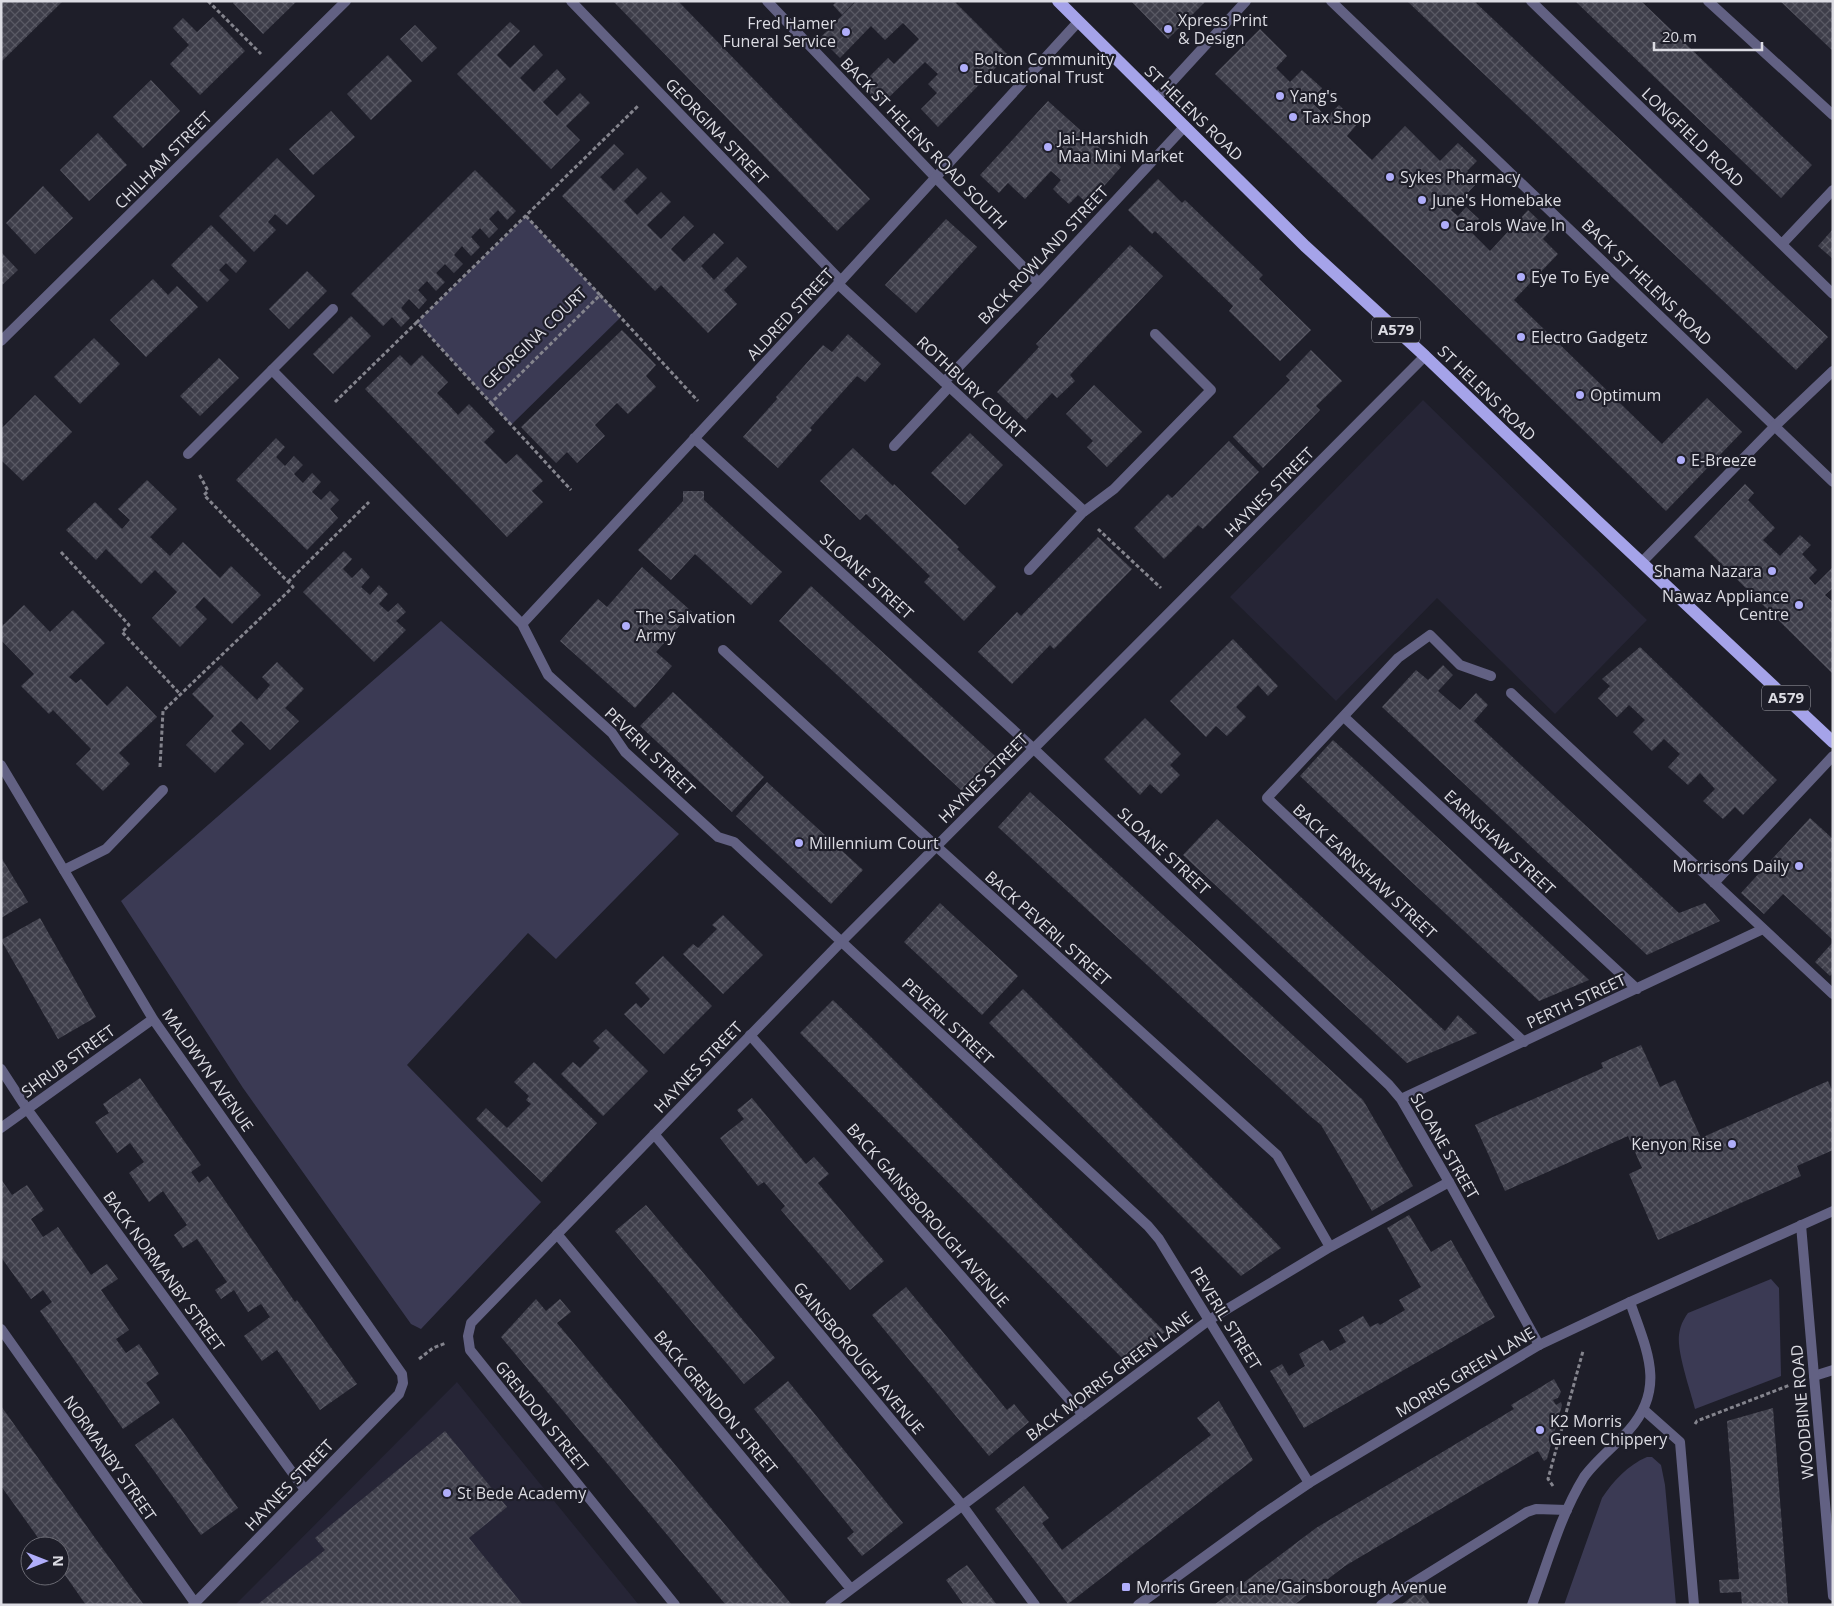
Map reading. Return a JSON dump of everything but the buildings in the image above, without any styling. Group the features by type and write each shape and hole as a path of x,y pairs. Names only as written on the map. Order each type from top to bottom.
{"main road":[{"name":"ST HELENS ROAD","path":"1058,1 1305,246 1425,356 1833,742"}],"street":[{"name":"CHILHAM STREET","path":"1,341 346,1"},
{"name":"GEORGINA STREET","path":"571,1 840,283"},
{"name":"BACK ST HELENS ROAD SOUTH","path":"767,1 936,178 1039,282"},
{"path":"1156,99 1246,1"},
{"name":"BACK ST HELENS ROAD","path":"1331,1 1833,482"},
{"name":"LONGFIELD ROAD","path":"1531,1 1833,294"},
{"path":"1708,1 1833,115"},
{"name":"ALDRED STREET","path":"522,624 840,283 1078,22"},
{"name":"BACK ROWLAND STREET","path":"894,446 1039,282 1185,126"},
{"path":"1782,244 1833,190"},
{"name":"ROTHBURY COURT","path":"840,283 1083,512"},
{"path":"188,454 332,309"},
{"path":"1029,570 1083,512 1114,488 1211,390 1155,334"},
{"name":"HAYNES STREET","path":"468,1336 471,1323 750,1035 1425,356"},
{"path":"272,370 522,624"},
{"path":"1642,562 1775,426 1833,371"},
{"name":"SLOANE STREET","path":"694,438 1034,749 1389,1085 1401,1099 1449,1182 1539,1346"},
{"name":"PEVERIL STREET","path":"522,624 548,675 612,733 625,752 718,837 734,842 1148,1226 1159,1239 1309,1482"},
{"path":"1344,716 1398,658 1430,635 1460,665 1492,676"},
{"name":"BACK PEVERIL STREET","path":"723,650 1277,1155 1330,1247"},
{"path":"1511,693 1833,994"},
{"name":"EARNSHAW STREET","path":"1344,716 1637,989"},
{"name":"BACK EARNSHAW STREET","path":"1344,716 1267,798 1524,1042"},
{"path":"1714,883 1833,756"},
{"name":"MALDWYN AVENUE","path":"1,764 153,1019 403,1378"},
{"path":"64,870 106,849 162,790"},
{"name":"PERTH STREET","path":"1401,1099 1763,929"},
{"name":"SHRUB STREET","path":"1,1128 153,1019"},
{"name":"BACK GAINSBOROUGH AVENUE","path":"750,1035 1083,1415"},
{"name":"BACK NORMANBY STREET","path":"1,1069 27,1109 305,1490"},
{"name":"GAINSBOROUGH AVENUE","path":"654,1134 962,1505 1035,1605"},
{"name":"BACK MORRIS GREEN LANE","path":"830,1605 1209,1320 1330,1247 1449,1182"},
{"name":"MORRIS GREEN LANE","path":"1138,1605 1309,1482 1539,1346 1630,1302 1833,1210"},
{"name":"WOODBINE ROAD","path":"1801,1225 1833,1596"},
{"name":"BACK GRENDON STREET","path":"557,1234 851,1589"},
{"path":"1532,1605 1567,1510 1586,1475 1630,1429 1644,1410 1651,1384 1650,1361 1630,1302"},
{"name":"NORMANBY STREET","path":"1,1329 194,1604"},
{"name":"GRENDON STREET","path":"468,1336 470,1350 675,1605"},
{"path":"1814,1376 1833,1370"},
{"name":"HAYNES STREET","path":"194,1604 399,1394 403,1378"},
{"path":"1644,1410 1680,1442 1694,1605"},
{"path":"1381,1605 1408,1586 1527,1512 1536,1509 1567,1510"}],"path":[{"path":"208,1 277,70"},
{"path":"318,418 656,89"},
{"name":"GEORGINA COURT","path":"417,322 491,403 600,295 526,216"},
{"path":"600,295 714,418"},
{"path":"491,403 571,490"},
{"path":"162,790 160,776 162,711 292,587 204,495 208,491 188,454"},
{"path":"288,582 385,486"},
{"path":"1083,512 1178,604"},
{"path":"61,552 129,624 122,632 180,694"},
{"path":"1567,1510 1548,1479 1584,1353 1574,1328"},
{"path":"403,1378 433,1348 468,1336"},
{"path":"1680,1442 1697,1422 1814,1376"}],"shaded area":[{"path":"526,216 621,317 511,425 417,322"},
{"path":"1423,400 1647,620 1555,714 1437,598 1336,701 1230,597"},
{"path":"441,621 679,834 556,959 528,933 407,1065 541,1202 421,1329 411,1324 243,1088 121,901"},
{"path":"1771,1279 1779,1288 1781,1376 1695,1409 1679,1343 1682,1323 1688,1313"},
{"name":"St Bede Academy","path":"457,1382 639,1605 235,1605"},
{"path":"1647,1457 1652,1457 1661,1465 1665,1485 1676,1605 1564,1605 1602,1498 1622,1474 1634,1464"}],"place":[{"name":"Xpress Print & Design","path":"1168,29"},
{"name":"Fred Hamer Funeral Service","path":"846,32"},
{"name":"Bolton Community Educational Trust","path":"964,68"},
{"name":"Yang's","path":"1280,96"},
{"name":"Tax Shop","path":"1293,117"},
{"name":"Jai-Harshidh Maa Mini Market","path":"1048,147"},
{"name":"Sykes Pharmacy","path":"1390,177"},
{"name":"June's Homebake","path":"1422,200"},
{"name":"Carols Wave In","path":"1445,225"},
{"name":"Eye To Eye","path":"1521,277"},
{"name":"Electro Gadgetz","path":"1521,337"},
{"name":"Optimum","path":"1580,395"},
{"name":"E-Breeze","path":"1681,460"},
{"name":"Shama Nazara","path":"1772,571"},
{"name":"Nawaz Appliance Centre","path":"1799,605"},
{"name":"The Salvation Army","path":"626,626"},
{"name":"Millennium Court","path":"799,843"},
{"name":"Morrisons Daily","path":"1799,866"},
{"name":"Kenyon Rise","path":"1732,1144"},
{"name":"K2 Morris Green Chippery","path":"1540,1430"},
{"name":"St Bede Academy","path":"447,1493"},
{"name":"Morris Green Lane/Gainsborough Avenue","path":"1126,1587"}]}
